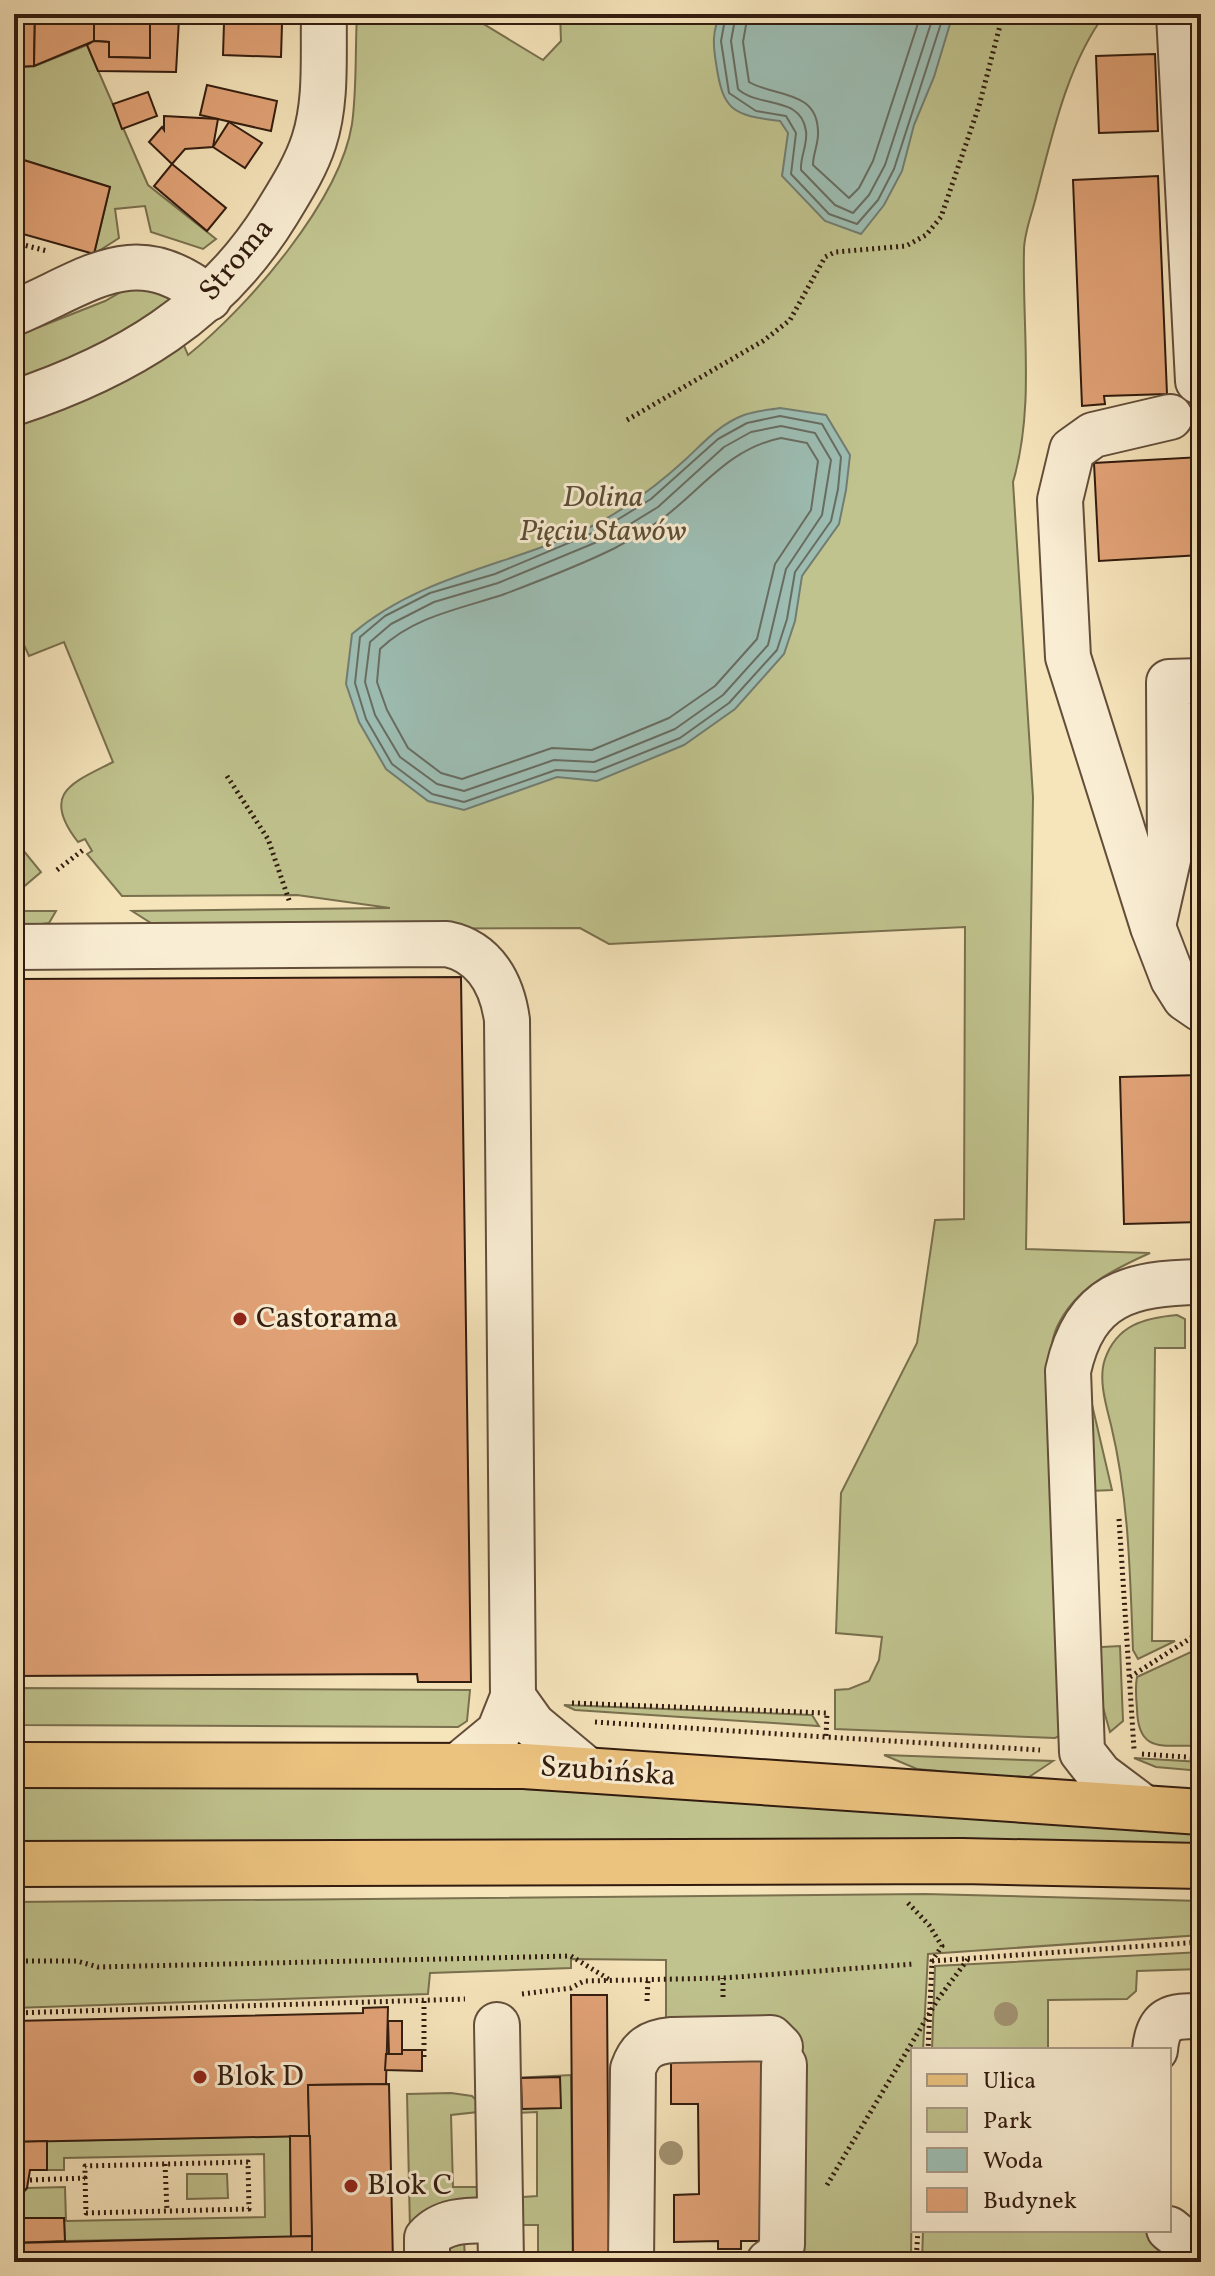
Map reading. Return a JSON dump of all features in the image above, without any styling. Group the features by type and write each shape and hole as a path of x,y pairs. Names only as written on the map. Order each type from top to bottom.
{"main road":[{"name":"Szubińska","path":"14,1765 459,1765 587,1770 1201,1812"},
{"path":"14,1864 962,1861 1201,1866"}],"street":[{"name":"Stroma","path":"14,403 62,387 124,358 209,298 261,239 300,174 314,141 322,104 324,14"},
{"path":"1179,14 1191,76 1193,399 1093,435 1072,450 1060,500 1068,657 1153,927 1173,979 1185,998 1201,1009"},
{"path":"14,313 117,267 140,265 184,277 209,298"},
{"path":"1153,927 1170,851 1169,682 1201,681"},
{"path":"14,947 447,944 476,955 504,998 507,1020 513,1697 499,1732 459,1765"},
{"path":"1144,1808 1100,1775 1082,1752 1068,1371 1073,1348 1084,1323 1122,1292 1147,1284 1201,1282"},
{"path":"513,1697 533,1725 587,1770"},
{"path":"1025,1800 1060,1780 1082,1752"},
{"path":"427,2262 427,2238 436,2228 451,2222 501,2241 482,2012"},
{"path":"1155,2048 1157,2031 1162,2024 1178,2016 1201,2016"},
{"path":"631,2262 633,2069 638,2055 659,2041 771,2038 782,2056 782,2245 777,2257 769,2262"},
{"path":"1171,2231 1201,2255"}],"path":[{"path":"627,420 763,341 790,320 825,257 835,252 906,246 926,235 941,217 979,106 1003,14"},
{"path":"227,776 268,839 290,903"},
{"path":"57,870 83,850"},
{"path":"1130,1677 1197,1634"},
{"path":"586,1722 826,1737"},
{"path":"921,1743 960,1746"},
{"path":"899,1897 939,1938 942,1946 932,1961 928,2048"},
{"path":"932,1961 1201,1942"},
{"path":"14,1961 77,1961 98,1967 571,1956 610,1980"},
{"path":"823,2191 930,2014 968,1959"},
{"path":"571,1988 584,1981 723,1978 914,1964"},
{"path":"14,2013 424,2001 482,2012"},
{"path":"424,2001 424,2057"},
{"path":"248,2162 249,2209 86,2213 85,2166 165,2164 248,2162"},
{"path":"165,2164 167,2211"},
{"path":"30,2180 85,2178"},
{"path":"916,2262 918,2232"}],"green space":[{"name":"Dolina Pięciu Stawów","path":"357,14 467,14 543,60 561,41 560,14 1105,14 1080,56 1062,102 1024,244 1026,396 1020,454 1013,482 1033,797 1026,1249 1150,1253 1122,1266 1084,1291 1065,1313 1052,1341 1049,1395 1064,1734 1055,1738 835,1729 835,1690 849,1689 869,1681 879,1660 882,1637 836,1633 841,1493 917,1343 935,1220 964,1219 965,927 609,944 580,928 162,930 132,911 390,908 297,895 122,896 87,854 92,851 85,839 78,842 67,825 62,812 66,792 85,776 113,762 64,642 29,656 14,623 14,403 175,325 188,355 263,282 310,219 330,186 344,154 354,110"},
{"path":"87,45 148,185 216,239 203,249 151,232 145,206 115,209 119,238 94,254 110,187 14,157 14,68 35,66"},
{"path":"140,281 158,283 170,301 87,354 14,382 14,337 105,301"},
{"path":"14,839 41,872 14,895"},
{"path":"14,911 56,911 49,923 14,928"},
{"path":"1177,1315 1185,1319 1185,1348 1155,1348 1152,1641 1175,1641 1138,1659 1133,1650 1125,1509 1102,1375 1110,1347 1124,1331 1143,1321"},
{"path":"1090,1396 1112,1490 1090,1491"},
{"path":"1120,1646 1123,1721 1110,1732 1098,1690 1096,1652 1102,1647"},
{"path":"1193,1651 1193,1680 1201,1681 1201,1746 1156,1744 1142,1734 1139,1724 1137,1677"},
{"path":"14,1688 470,1690 467,1721 458,1727 14,1725"},
{"path":"564,1705 812,1715 819,1726 575,1710"},
{"path":"884,1755 1053,1761 1026,1779 917,1769"},
{"path":"1134,1758 1201,1762 1201,1771 1156,1767"},
{"path":"401,1785 611,1792 1201,1834 1201,1847 14,1846 14,1788"},
{"path":"925,1894 1201,1901 1201,1935 928,1954 923,2048 911,2048 911,2262 788,2262 666,2026 666,1960 571,1959 571,1968 430,1973 428,1994 14,2008 14,1902"},
{"path":"1201,1952 1201,1969 1137,1971 1136,1991 1127,1999 1048,2000 1048,2048 932,2048 935,1966"},
{"path":"571,2075 573,2262 538,2262 538,2225 508,2225 508,2198 537,2196 537,2112 517,2113 514,2078"},
{"path":"407,2094 472,2096 477,2101 478,2112 451,2115 453,2187 480,2187 480,2206 410,2229"},
{"path":"290,2136 291,2237 65,2241 64,2218 14,2218 14,2203 27,2188 65,2187 66,2221 265,2217 264,2154 64,2158 64,2170 47,2170 47,2141"},
{"path":"187,2174 227,2174 228,2198 187,2199"},
{"path":"923,2232 1147,2232 1154,2245 1174,2262 922,2262"},
{"path":"464,2238 465,2262 439,2262 440,2250"}],"water":[{"path":"721,14 953,14 934,77 914,125 902,171 884,205 861,234 825,221 782,176 788,133 780,121 741,113 727,101 714,50 715,32"},
{"path":"780,408 826,415 850,455 846,490 839,524 802,576 795,621 784,654 735,709 684,745 597,781 557,777 464,810 428,801 386,769 359,722 346,684 352,634 410,596 602,521 656,485 727,423 748,414"}],"building":[{"path":"14,14 35,14 34,66 14,67"},
{"path":"35,14 94,14 94,41 34,66"},
{"path":"94,14 150,18 150,58 109,57 109,42 94,41"},
{"path":"472,14 490,14 486,22"},
{"path":"150,18 179,19 176,72 98,71 87,45 94,41 109,42 109,57 150,58"},
{"path":"224,23 282,24 281,57 223,55"},
{"path":"1155,54 1158,131 1099,133 1096,56"},
{"path":"207,85 277,101 271,131 200,115"},
{"path":"148,92 157,116 122,129 113,104"},
{"path":"164,116 218,119 213,147 185,149 172,164 149,142 162,127 164,130"},
{"path":"229,122 262,143 245,168 213,147"},
{"path":"14,157 110,187 94,254 23,234 18,254 14,253"},
{"path":"172,164 226,208 207,231 154,186"},
{"path":"1158,176 1167,394 1104,396 1105,404 1082,406 1073,180"},
{"path":"1201,457 1201,555 1099,561 1094,463"},
{"path":"1201,697 1201,771 1183,772 1180,698"},
{"path":"1201,804 1201,861 1194,861 1192,805"},
{"path":"1194,861 1201,861 1199,970"},
{"name":"Castorama","path":"461,977 471,1682 418,1682 417,1674 14,1676 14,979"},
{"path":"1201,1075 1201,1222 1124,1224 1120,1077"},
{"path":"571,1995 607,1995 609,2262 573,2262"},
{"name":"Blok D","path":"388,2007 386,2084 308,2085 310,2136 14,2142 14,2021 363,2013 363,2008"},
{"path":"388,2021 402,2021 402,2054 389,2054"},
{"path":"402,2050 422,2050 422,2071 385,2070 386,2054 402,2054"},
{"path":"671,2057 770,2057 772,2241 741,2241 741,2249 718,2249 718,2241 674,2242 674,2195 699,2194 698,2104 671,2104"},
{"path":"560,2077 561,2108 522,2109 521,2078"},
{"name":"Blok C","path":"389,2084 393,2262 312,2262 308,2085"},
{"path":"290,2136 310,2136 312,2236 291,2237"},
{"path":"47,2141 47,2170 30,2170 27,2188 14,2203 14,2142"},
{"path":"14,2218 64,2218 65,2241 14,2243"},
{"path":"312,2236 312,2262 14,2262 14,2243"}],"place":[{"name":"Castorama","path":"240,1319"},
{"name":"Blok D","path":"200,2077"},
{"name":"Blok C","path":"351,2186"}]}
